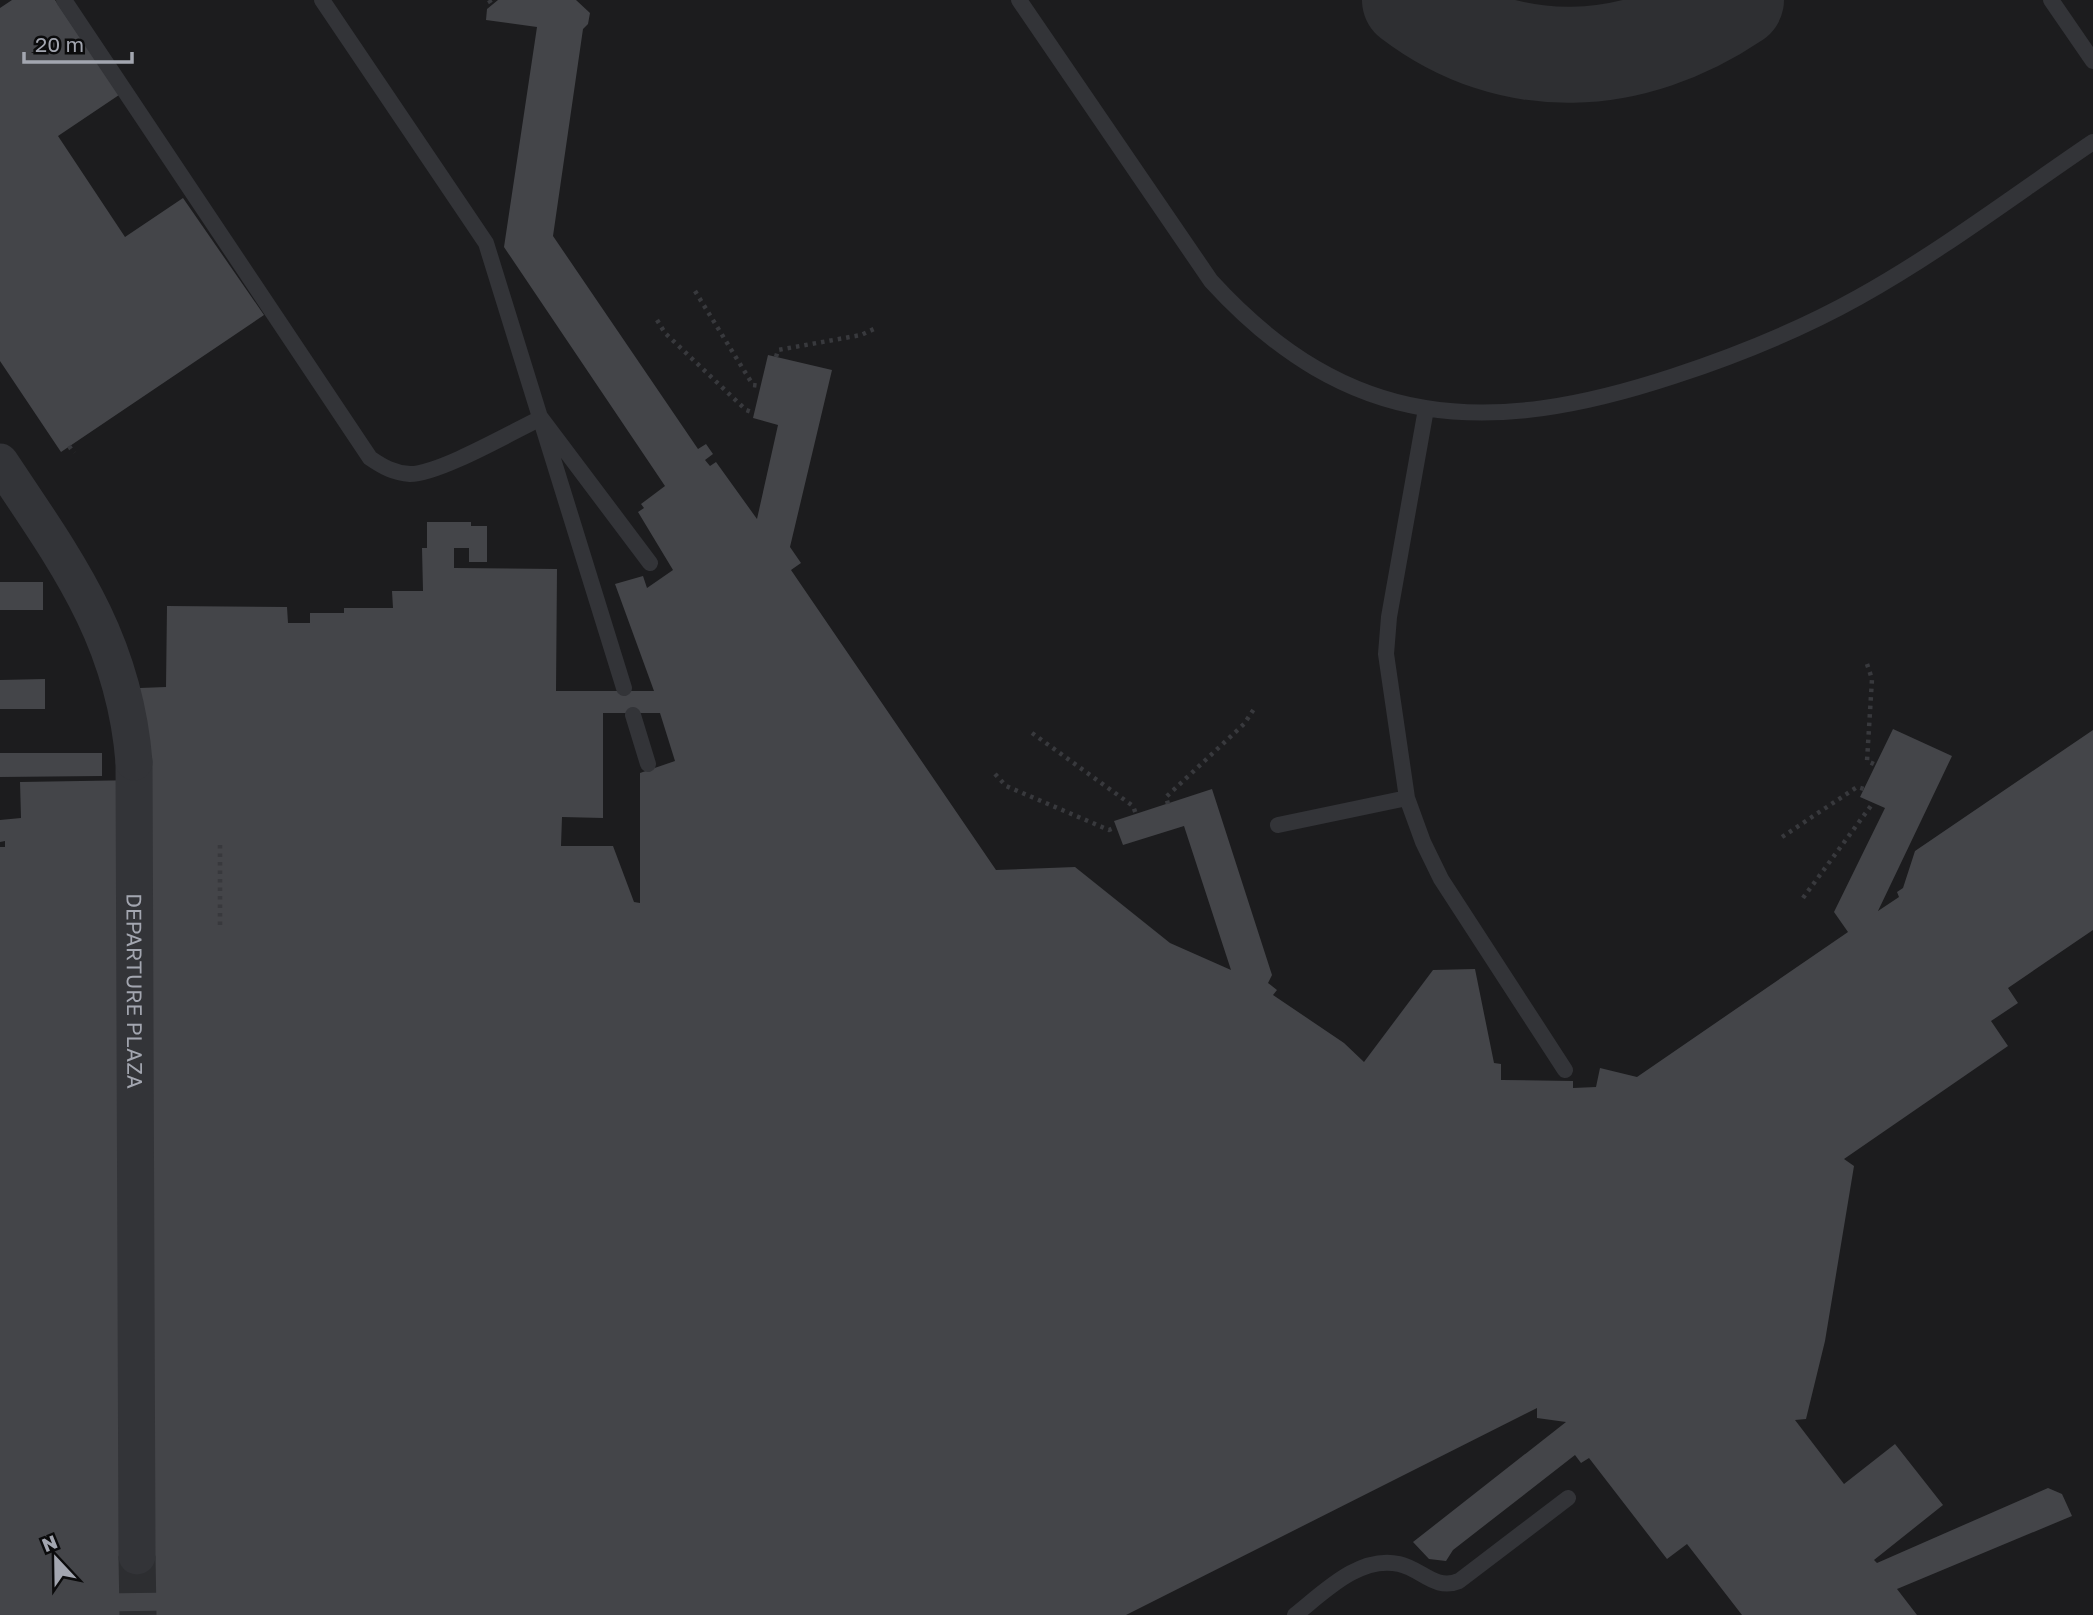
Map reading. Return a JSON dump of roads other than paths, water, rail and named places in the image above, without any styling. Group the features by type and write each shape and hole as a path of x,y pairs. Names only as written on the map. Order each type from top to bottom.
{"street":[{"name":"DEPARTURE PLAZA","path":"0,462 72,570 95,612 116,667 132,740 137,1556"}],"lane":[{"path":"64,0 370,458 383,468 413,474 433,469 541,418"},
{"path":"322,0 486,243 624,688"},
{"path":"1019,0 1211,281 1256,329 1313,368 1384,398 1426,410 1499,413 1570,406 1634,389 1764,343 1861,296 2093,142"},
{"path":"2051,0 2093,61"},
{"path":"1426,410 1389,617 1386,654 1407,798 1423,842 1441,879 1565,1070"},
{"path":"541,418 650,563"},
{"path":"633,715 648,764"},
{"path":"1278,825 1407,798"},
{"path":"1295,1615 1345,1577 1373,1564 1400,1564 1441,1584 1459,1581 1567,1498"}],"tunnel":[{"path":"137,1556 138,1615"}]}
